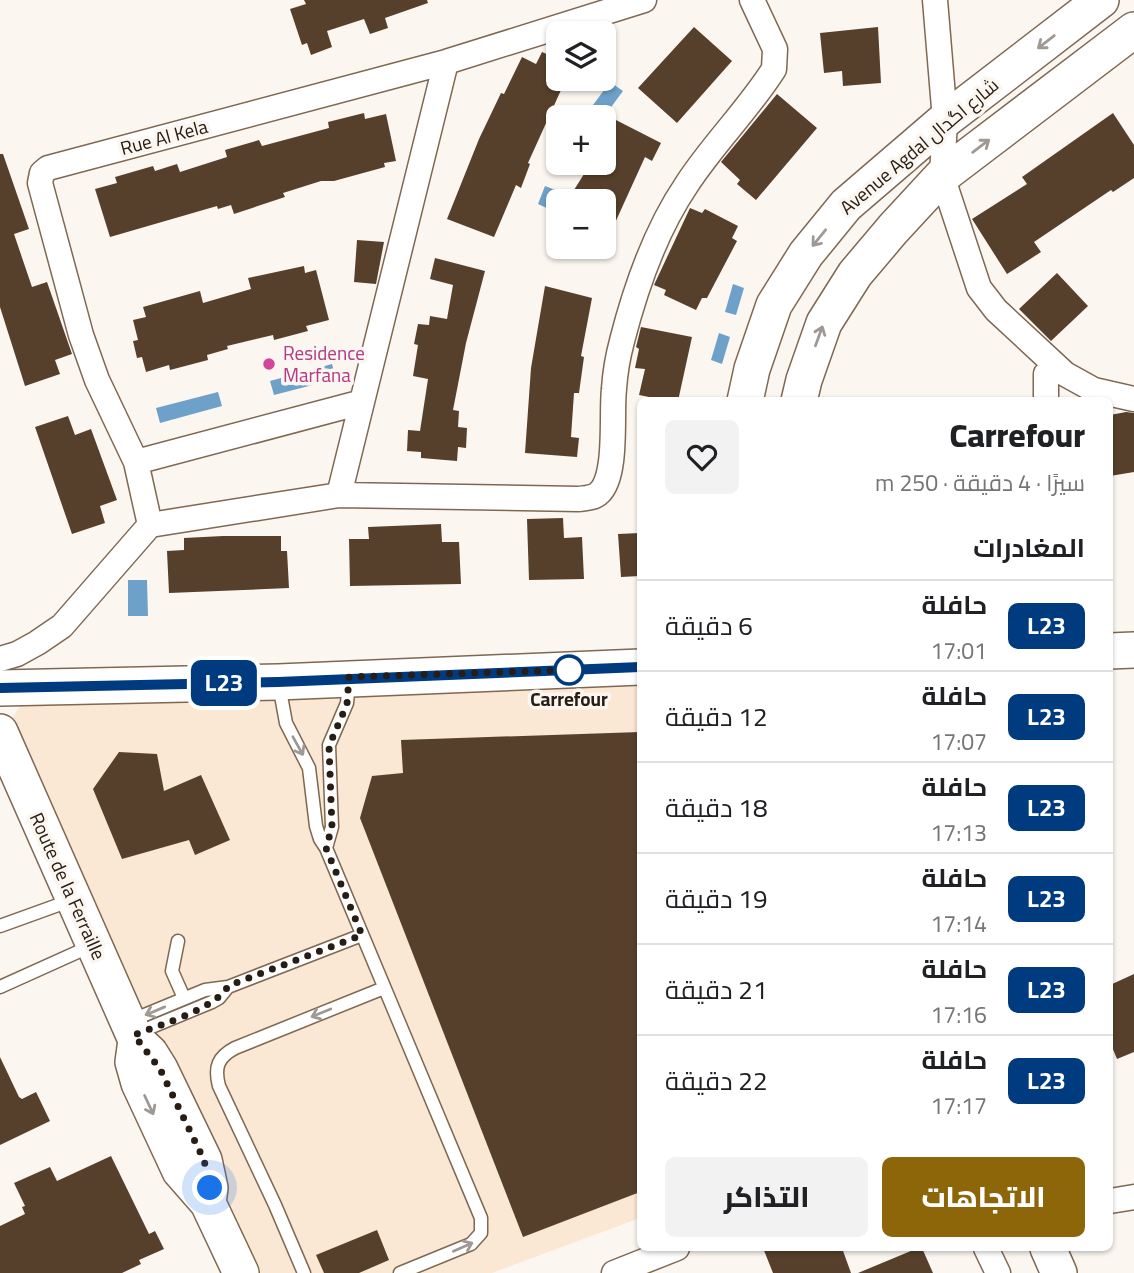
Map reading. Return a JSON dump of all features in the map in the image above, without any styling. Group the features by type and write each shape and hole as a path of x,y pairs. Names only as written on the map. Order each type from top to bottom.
{"street":[{"name":"Rue Al Kela","path":"150,525 136,462 97,380 81,335 40,183 44,170 446,62 643,0"},
{"path":"0,659 17,654 62,626 150,525 339,495 579,499 589,498 600,492 608,478 614,388 621,344 634,297 654,244 671,208 689,181 774,69 775,49 752,0"},
{"path":"935,0 945,120 942,176 973,275 985,300 1065,374 1094,390 1134,399"},
{"name":"Avenue Agdal شارع اگدال","path":"746,397 752,369 774,305 806,254 846,205 945,120 1101,0"},
{"name":"Avenue Agdal شارع اگدال","path":"800,397 824,323 855,274 942,176 1134,30"},
{"path":"339,495 446,62"},
{"path":"1045,374 1046,397"},
{"path":"136,462 362,402"},
{"path":"1113,651 1134,650"},
{"path":"0,688 278,682 637,667"},
{"name":"Route de la Ferraille","path":"0,732 133,1032 160,1069 204,1160 210,1188 208,1203 241,1273"},
{"path":"1113,1200 1134,1197"},
{"path":"614,1273 669,1251"},
{"path":"987,1251 998,1273"},
{"path":"1049,1251 1059,1273"}],"lane":[{"path":"326,848 331,835 332,809 330,740 347,704 349,677"},
{"path":"278,682 285,723 309,768 318,834 483,1226 477,1240 400,1273"},
{"path":"309,768 329,766"},
{"path":"314,811 332,809"},
{"path":"0,926 74,899"},
{"path":"133,1032 184,998 212,988 228,986 362,935"},
{"path":"178,941 172,971 184,998"},
{"path":"0,987 94,945"},
{"path":"133,1032 212,1002 225,993 228,986"},
{"path":"304,1273 228,1108 216,1075 218,1063 225,1054 384,988"}],"shaded area":[{"name":"Carrefour","path":"637,680 637,1219 492,1273 260,1273 10,721 21,705 209,694"}],"water":[{"path":"616,86 623,91 613,105 593,105 603,91 616,91"},
{"path":"545,186 553,189 546,189 546,208 538,204"},
{"path":"733,284 744,288 736,315 725,312"},
{"path":"719,333 730,337 722,364 711,360"},
{"path":"332,364 336,379 274,395 270,381"},
{"path":"218,392 222,406 160,423 156,408"},
{"path":"128,580 147,580 148,616 128,616"}],"building":[{"path":"304,0 427,0 428,3 385,18 388,28 370,34 364,19 327,31 332,47 311,55 307,43 302,45 290,9 306,4"},
{"path":"694,27 732,61 677,123 638,88"},
{"path":"878,27 881,83 843,86 842,71 824,73 820,33"},
{"path":"542,52 546,54 546,91 561,91 554,105 546,105 546,123 528,163 530,164 521,188 516,185 494,237 447,219 479,139 501,93 504,94 522,57 536,64"},
{"path":"777,94 817,128 756,200 737,184 740,180 721,162"},
{"path":"364,113 365,119 386,114 396,161 384,163 385,167 334,181 321,181 283,193 285,197 234,214 231,205 218,209 217,206 110,237 95,189 117,183 115,177 153,166 155,171 177,164 180,172 227,157 225,150 259,140 262,146 329,128 328,122"},
{"path":"1113,113 1134,145 1134,178 1113,192 1111,190 1034,242 1041,252 1007,274 972,219 1027,184 1022,177"},
{"path":"616,120 661,143 652,161 645,157 616,221 616,189 575,189 583,175 616,175"},
{"path":"0,154 3,154 29,229 14,234 32,287 47,282 72,354 55,360 60,374 25,386 0,307"},
{"path":"690,208 702,213 705,209 738,226 732,238 737,241 707,298 702,298 696,310 664,295 666,290 654,285"},
{"path":"357,240 384,242 376,284 354,282"},
{"path":"435,258 485,271 466,343 453,410 459,411 458,427 467,428 466,448 458,447 457,461 421,458 421,452 407,451 408,430 420,431 428,379 413,376 418,324 429,325 430,316 447,319 453,285 430,279"},
{"path":"304,266 305,273 316,270 329,320 306,326 308,331 274,340 273,335 227,346 228,349 207,355 208,360 170,370 169,365 146,372 142,357 137,358 133,341 138,340 133,320 146,317 143,307 200,291 203,303 251,289 248,278"},
{"path":"1057,273 1088,306 1051,341 1019,309"},
{"path":"545,286 592,298 581,356 584,357 579,393 574,393 571,437 579,438 577,457 525,453 531,368"},
{"path":"641,327 692,337 679,397 639,395 645,369 635,368 639,349 636,347"},
{"path":"1134,413 1134,472 1113,476 1113,414"},
{"path":"68,416 75,435 91,429 117,500 100,506 105,523 72,534 35,427"},
{"path":"563,518 564,538 582,537 584,579 529,580 527,519"},
{"path":"441,524 442,542 459,542 461,584 350,586 349,539 369,539 368,527"},
{"path":"637,533 637,576 621,577 618,534"},
{"path":"281,536 281,551 287,551 289,588 169,593 167,551 184,550 184,538"},
{"path":"637,732 637,1193 523,1237 360,818 372,776 403,773 401,740"},
{"path":"119,752 157,754 164,791 201,775 230,840 195,855 189,840 122,859 93,789"},
{"path":"1134,974 1134,1052 1117,1059 1113,1049 1113,984"},
{"path":"0,1057 19,1097 22,1099 36,1092 50,1121 0,1145"},
{"path":"111,1156 149,1234 155,1231 164,1249 139,1260 141,1264 122,1273 0,1273 0,1226 25,1214 22,1207 25,1206 14,1183 50,1167 57,1181"},
{"path":"377,1230 389,1260 359,1273 324,1273 316,1255"},
{"path":"764,1251 843,1251 851,1273 773,1273"},
{"path":"911,1251 923,1251 933,1273 858,1273"}],"bus line":[{"name":"L23","path":"0,688 278,682 637,667"}],"place":[{"name":"Residence Marfana","path":"269,364"},
{"name":"Carrefour","path":"569,670"}],"route":[{"path":"210,1188 204,1160 160,1069 134,1035 212,1002 225,993 228,986 362,935 326,848 332,827 329,746 347,704 349,677 569,670"}]}
